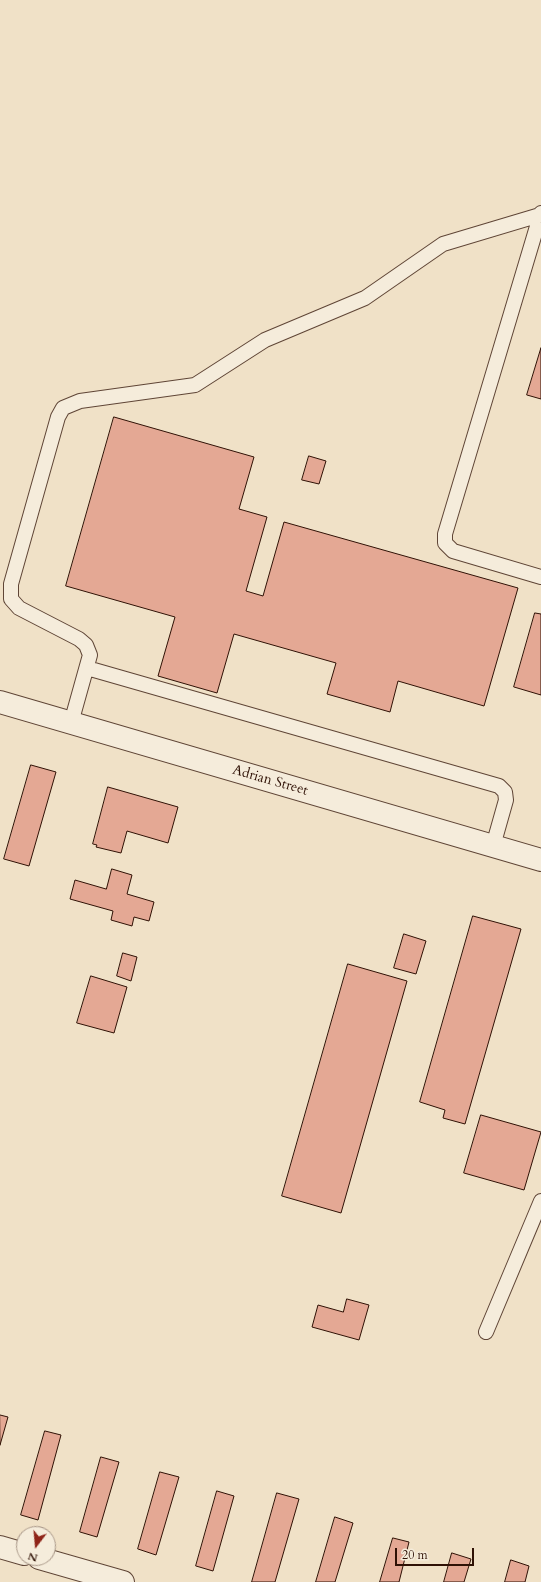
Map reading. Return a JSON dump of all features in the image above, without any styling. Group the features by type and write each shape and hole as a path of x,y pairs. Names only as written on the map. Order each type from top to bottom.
{"street":[{"name":"Adrian Street","path":"0,702 541,860"},
{"path":"0,1547 16,1552"},
{"path":"56,1563 123,1582"}],"lane":[{"path":"540,214 445,534 445,544 453,551 541,577"},
{"path":"71,723 90,656 86,645 79,638 19,608 12,599 11,584 58,417 63,408 80,401 195,385 265,340 366,298 443,244 540,214"},
{"path":"87,668 499,786 505,792 506,800 493,846"},
{"path":"486,1332 541,1201"}],"building":[{"path":"541,348 541,399 527,395"},
{"path":"114,417 254,457 239,509 267,517 246,591 263,596 284,522 518,588 484,706 398,681 390,712 327,694 336,663 234,634 217,693 158,676 175,617 66,586"},
{"path":"309,456 326,461 319,484 302,480"},
{"path":"535,613 541,614 541,695 514,687"},
{"path":"31,765 56,772 29,866 4,859"},
{"path":"108,787 178,807 168,843 127,831 121,853 96,847 97,845 93,844"},
{"path":"112,869 132,875 127,894 154,902 149,921 134,917 132,926 111,920 113,911 70,899 75,880 106,889"},
{"path":"473,916 521,929 465,1124 443,1118 445,1110 420,1102"},
{"path":"404,934 426,941 416,974 394,968"},
{"path":"123,953 137,957 131,981 117,976"},
{"path":"348,964 407,981 341,1213 282,1196"},
{"path":"91,976 127,987 114,1033 77,1023"},
{"path":"481,1115 541,1132 524,1190 464,1173"},
{"path":"347,1299 369,1305 359,1340 312,1327 318,1305 343,1312"},
{"path":"0,1415 8,1417 0,1445"},
{"path":"45,1431 61,1435 38,1520 21,1515"},
{"path":"101,1457 119,1462 97,1537 80,1532"},
{"path":"160,1472 179,1477 156,1555 138,1549"},
{"path":"217,1491 234,1496 213,1571 196,1566"},
{"path":"277,1493 299,1499 275,1582 252,1582"},
{"path":"335,1517 353,1523 335,1582 316,1582"},
{"path":"393,1538 409,1542 399,1582 380,1582"},
{"path":"452,1553 471,1559 464,1582 444,1582"},
{"path":"511,1560 529,1566 525,1582 505,1582"}]}
